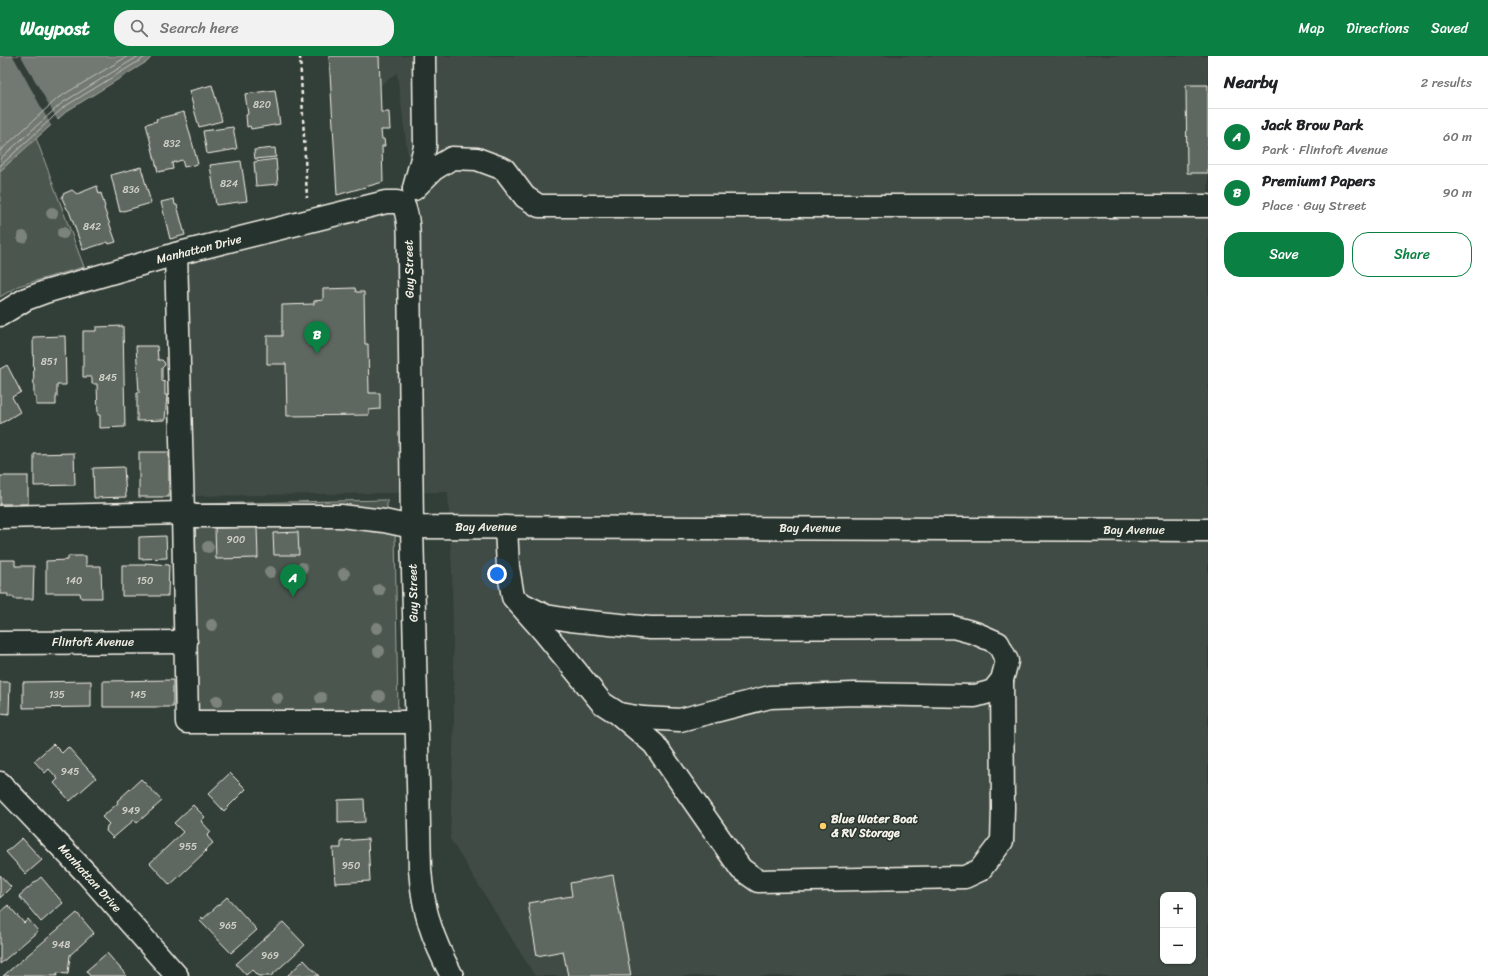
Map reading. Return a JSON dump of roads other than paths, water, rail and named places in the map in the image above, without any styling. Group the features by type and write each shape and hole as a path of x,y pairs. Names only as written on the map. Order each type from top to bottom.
{"street":[{"path":"409,196 425,147 424,56"},
{"path":"409,196 434,169 452,158 477,159 504,170 525,197 539,206 1208,206"},
{"name":"Manhattan Drive","path":"0,315 26,299 45,292 176,254 386,202 396,202 409,196"},
{"name":"Guy Street","path":"409,196 406,211 409,262 412,527 421,888 424,909 435,942 452,976"},
{"path":"176,254 187,722 416,722"},
{"name":"Bay Avenue","path":"0,517 183,514 195,516 341,516 384,520 412,527 1208,530"},
{"path":"506,527 508,567 513,597 602,702 619,714 654,744 741,869 758,881 965,877 980,870 1002,841 1002,680 1007,661 998,643 975,633 953,627 650,628 570,620 546,616 518,602"},
{"name":"Flintoft Avenue","path":"0,643 186,642"},
{"path":"619,714 643,718 680,720 770,697 854,694 975,696 993,691 1002,680"},
{"name":"Manhattan Drive","path":"0,783 87,874 177,976"}],"water":[{"path":"0,56 152,56 148,61 67,111 0,171"}],"place":[{"name":"Premium1 Papers","path":"317,354"},
{"name":"Jack Brow Park","path":"293,597"},
{"name":"Blue Water Boat & RV Storage","path":"823,826"}]}
